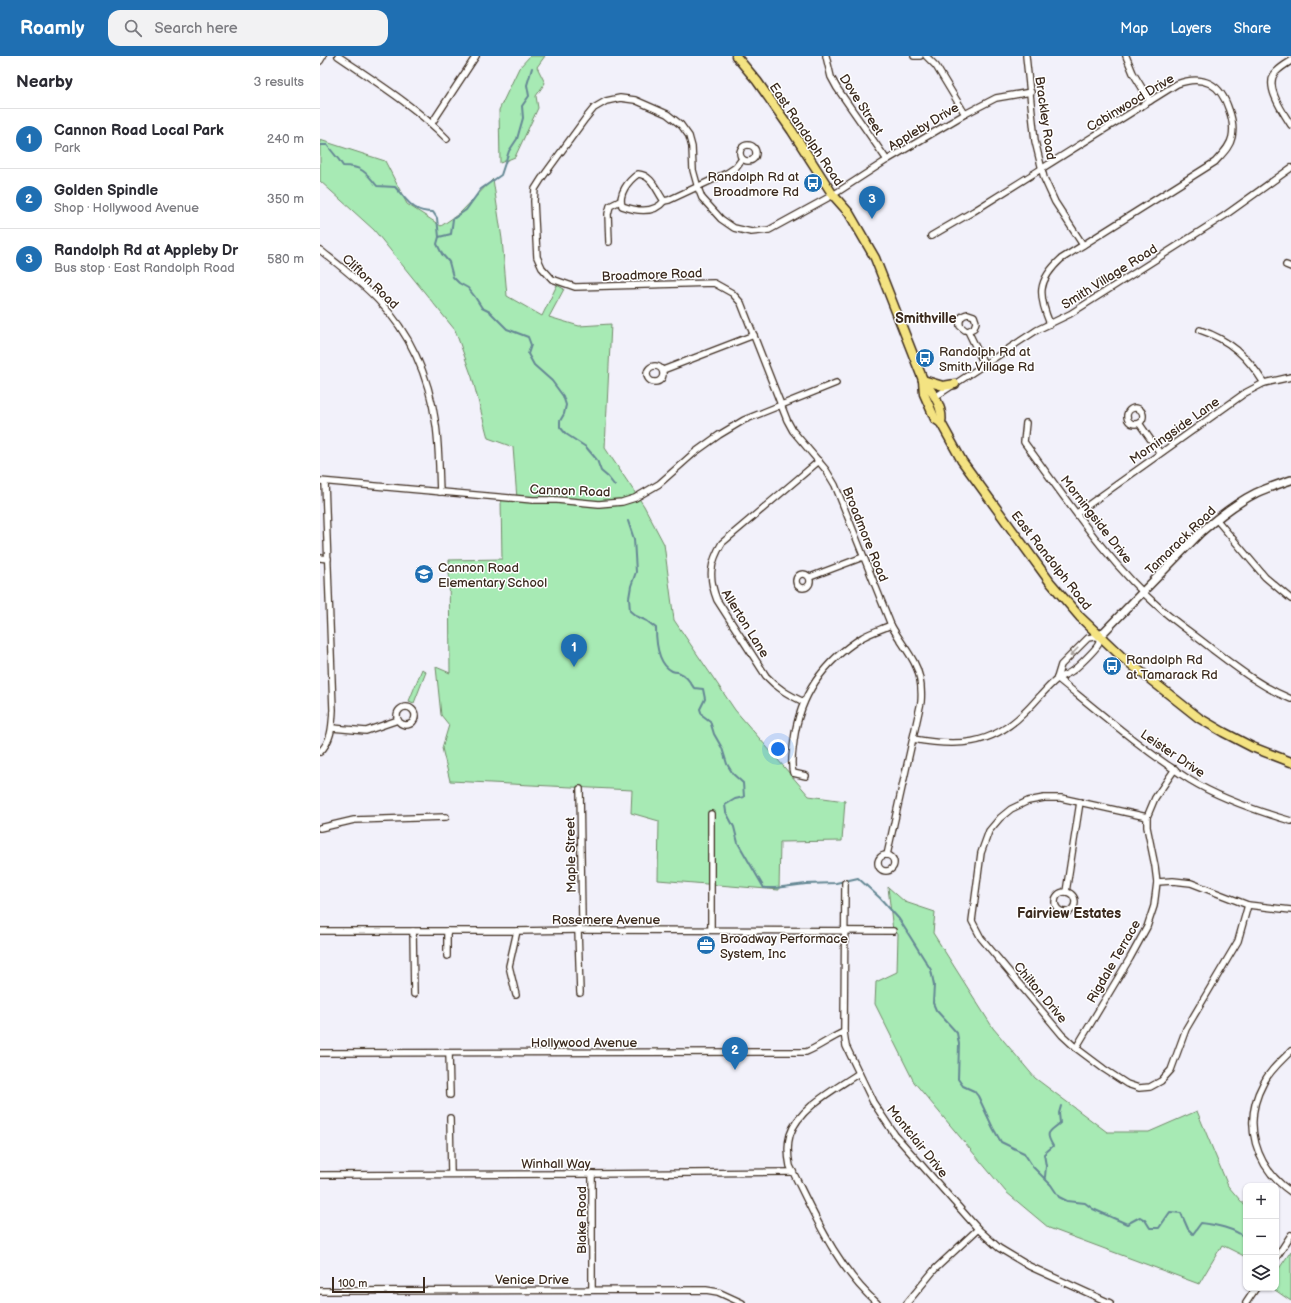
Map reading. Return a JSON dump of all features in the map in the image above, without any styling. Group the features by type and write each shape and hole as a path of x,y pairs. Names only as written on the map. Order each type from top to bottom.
{"main road":[{"name":"East Randolph Road","path":"736,56 757,81 833,195 849,213 875,258 923,380 924,394 935,419 941,423 962,461 1050,582 1080,617 1122,657 1199,718 1252,747 1291,762"},
{"name":"East Randolph Road","path":"923,380 933,391 943,416 941,423"},
{"path":"923,380 943,386 955,384"}],"street":[{"path":"320,61 323,56"},
{"path":"338,56 432,123 447,139"},
{"path":"432,123 476,56"},
{"name":"Dove Street","path":"826,56 831,77 837,88 887,160"},
{"path":"914,56 920,56"},
{"path":"926,56 936,66 965,114"},
{"name":"Brackley Road","path":"1026,56 1036,141 1044,178 1055,202 1083,245"},
{"path":"1126,56 1133,73 1150,101"},
{"path":"1291,61 1275,72 1272,83 1273,93 1291,126"},
{"name":"Cabinwood Drive","path":"931,236 974,211 1178,84 1188,80 1206,81 1221,91 1227,102 1233,121 1232,136 1228,148 1215,162 1061,259 1051,268 1044,282 1042,293 1042,305 1050,324"},
{"name":"Appleby Drive","path":"833,195 887,160 965,114 996,98 1031,92"},
{"name":"Broadmore Road","path":"833,195 769,230 751,232 734,228 721,219 702,198 693,170 692,147 689,136 681,125 667,114 635,100 620,98 606,101 594,108 535,189 534,201 537,257 542,268 552,279 575,287 714,283 732,292 741,303 787,420 793,431 819,461 835,485 891,625 915,663 920,680 921,702 887,855"},
{"path":"620,201 622,206 631,209 653,209 660,206 664,201 698,188 727,174 736,167 742,159"},
{"name":"Smith Village Road","path":"935,397 1037,330 1070,314 1224,216 1291,168"},
{"path":"609,242 608,214 610,206 620,201 625,187 632,178 638,174 648,177 664,201"},
{"name":"Clifton Road","path":"320,250 378,300 392,316 416,354 424,371 433,404 437,427 440,492"},
{"path":"1200,330 1219,337 1239,351 1254,368 1264,383"},
{"path":"968,331 984,364"},
{"path":"663,370 754,335"},
{"name":"Morningside Lane","path":"1076,513 1245,393 1264,383 1291,377"},
{"name":"Cannon Road","path":"323,481 533,500 557,500 599,504 622,502 635,498 659,484 694,453 719,435 744,420 836,383"},
{"name":"Morningside Drive","path":"1026,423 1024,442 1076,513 1110,556 1143,592 1162,610 1248,677 1277,694 1291,699"},
{"path":"1139,423 1160,453"},
{"name":"Allerton Lane","path":"804,702 788,695 776,687 766,676 717,600 712,588 710,572 715,554 722,542 819,461"},
{"name":"Tamarack Road","path":"913,739 934,743 968,743 984,738 1007,727 1023,714 1057,678 1071,672 1098,645 1100,636 1200,533 1216,519 1239,503 1256,494 1291,480"},
{"path":"320,752 328,741 332,728 333,710 328,559 323,481"},
{"path":"1216,519 1265,578 1291,599"},
{"path":"810,577 863,557"},
{"path":"320,558 328,559"},
{"path":"806,776 793,773 791,766 796,732 806,695 821,674 837,656 864,636 891,625"},
{"name":"Tamarack Road","path":"1057,678 1061,665 1088,638 1100,636"},
{"name":"Leister Drive","path":"1057,678 1138,743 1191,780 1255,810 1291,821"},
{"path":"332,728 366,731 398,720"},
{"name":"Rigdale Terrace","path":"1076,1048 1147,927 1154,906 1157,882 1147,827 1147,817 1155,798 1175,769"},
{"name":"Maple Street","path":"580,789 582,920 578,930 580,992"},
{"name":"Chilton Drive","path":"1147,817 1061,798 1028,801 1011,809 1000,818 989,831 981,852 972,921 981,938 1062,1035 1076,1048 1127,1084 1139,1088 1150,1087 1161,1081 1171,1070 1186,1029 1238,941 1248,905"},
{"path":"1066,892 1080,802"},
{"path":"711,814 711,930"},
{"path":"320,828 354,820 446,817"},
{"path":"1157,882 1190,883 1248,905 1291,910"},
{"name":"Montclair Drive","path":"845,883 844,1032 846,1046 873,1102 895,1135 978,1229 1000,1248 1029,1266 1110,1303"},
{"name":"Rosemere Avenue","path":"320,931 892,930"},
{"path":"413,931 414,994"},
{"path":"446,931 447,956"},
{"path":"516,995 509,966 517,931"},
{"name":"Hollywood Avenue","path":"320,1053 806,1052 818,1048 844,1032"},
{"path":"1291,1051 1274,1068 1263,1083 1255,1105 1253,1116 1254,1139 1257,1150 1265,1167 1280,1184 1291,1192"},
{"path":"449,1053 450,1095"},
{"path":"859,1073 813,1105 800,1117 790,1134 788,1157 790,1166 824,1235 842,1262 868,1295 877,1303"},
{"path":"450,1118 451,1174"},
{"name":"Winhall Way","path":"320,1175 793,1172"},
{"name":"Blake Road","path":"592,1174 592,1289"},
{"path":"907,1303 936,1269 978,1229"},
{"path":"1278,1255 1291,1235"},
{"name":"Venice Drive","path":"320,1291 592,1289 706,1290 718,1292 742,1303"},
{"path":"1246,1303 1254,1291"}],"green space":[{"path":"530,56 545,56 537,67 545,83 536,96 538,108 515,157 500,163 499,110 519,68"},
{"path":"320,140 385,161 407,204 441,226 460,213 493,179 502,239 507,296 542,316 557,285 564,289 549,317 579,326 611,324 605,448 644,506 664,544 674,620 735,710 809,796 845,801 842,841 780,842 779,890 658,880 659,821 631,813 632,790 450,781 442,748 449,725 441,715 436,667 450,673 449,560 502,559 501,499 517,499 513,447 488,438 472,377 455,330 374,230 320,181"},
{"path":"422,669 426,672 414,703 409,701"},
{"path":"888,887 905,902 935,912 933,933 993,1028 1035,1078 1107,1132 1149,1132 1197,1111 1228,1186 1243,1204 1243,1256 1222,1245 1199,1284 1049,1228 1006,1192 914,1082 875,1004 876,982 897,972 898,934 893,931"},
{"path":"1291,1251 1291,1301 1276,1291 1279,1291 1279,1269"}],"waterway":[{"path":"439,237 451,234 453,219 466,210 481,189 501,175 509,151 517,139 523,118 522,106 529,96 527,85 532,68"},
{"path":"320,145 327,145 343,166 354,167 363,171 377,186 395,187 415,208 426,212 433,212 437,218 439,237 437,244 442,254 449,262 453,277 459,283 468,288 482,308 490,312 507,329 528,337 531,345 528,354 534,365 552,381 563,396 566,405 564,414 560,421 560,427 566,434 586,447 597,460 601,471 615,486"},
{"path":"628,521 634,539 636,572 629,598 630,611 656,628 659,652 667,668 683,675 688,679 694,688 703,689 705,699 700,709 702,715 710,721 714,734 722,748 727,764 733,774 743,783 744,797 735,799 725,805 726,812 734,827 738,843 764,888 836,883 858,878 880,898 899,919 931,970 934,985 933,1003 936,1010 957,1033 959,1044 958,1079 963,1086 974,1091 978,1096 1001,1142 1024,1153 1033,1167 1051,1185 1059,1197 1067,1201 1085,1203 1093,1209 1127,1224 1140,1217 1145,1220 1150,1228 1159,1228 1170,1212 1181,1213 1188,1229 1193,1234 1201,1223 1225,1228 1243,1236"},
{"path":"1045,1177 1046,1166 1044,1154 1053,1146 1050,1141 1049,1132 1060,1123 1059,1113 1061,1106"}],"place":[{"name":"Randolph Rd at Broadmore Rd","path":"813,183"},
{"name":"Randolph Rd at Appleby Dr","path":"872,219"},
{"name":"Randolph Rd at Smith Village Rd","path":"925,358"},
{"name":"Cannon Road Elementary School","path":"424,574"},
{"name":"Randolph Rd at Tamarack Rd","path":"1112,666"},
{"name":"Cannon Road Local Park","path":"574,667"},
{"name":"Broadway Performace System, Inc","path":"706,945"},
{"name":"Golden Spindle","path":"735,1070"}],"district":[{"name":"Smithville","path":"926,318"},
{"name":"Fairview Estates","path":"1069,913"}]}
